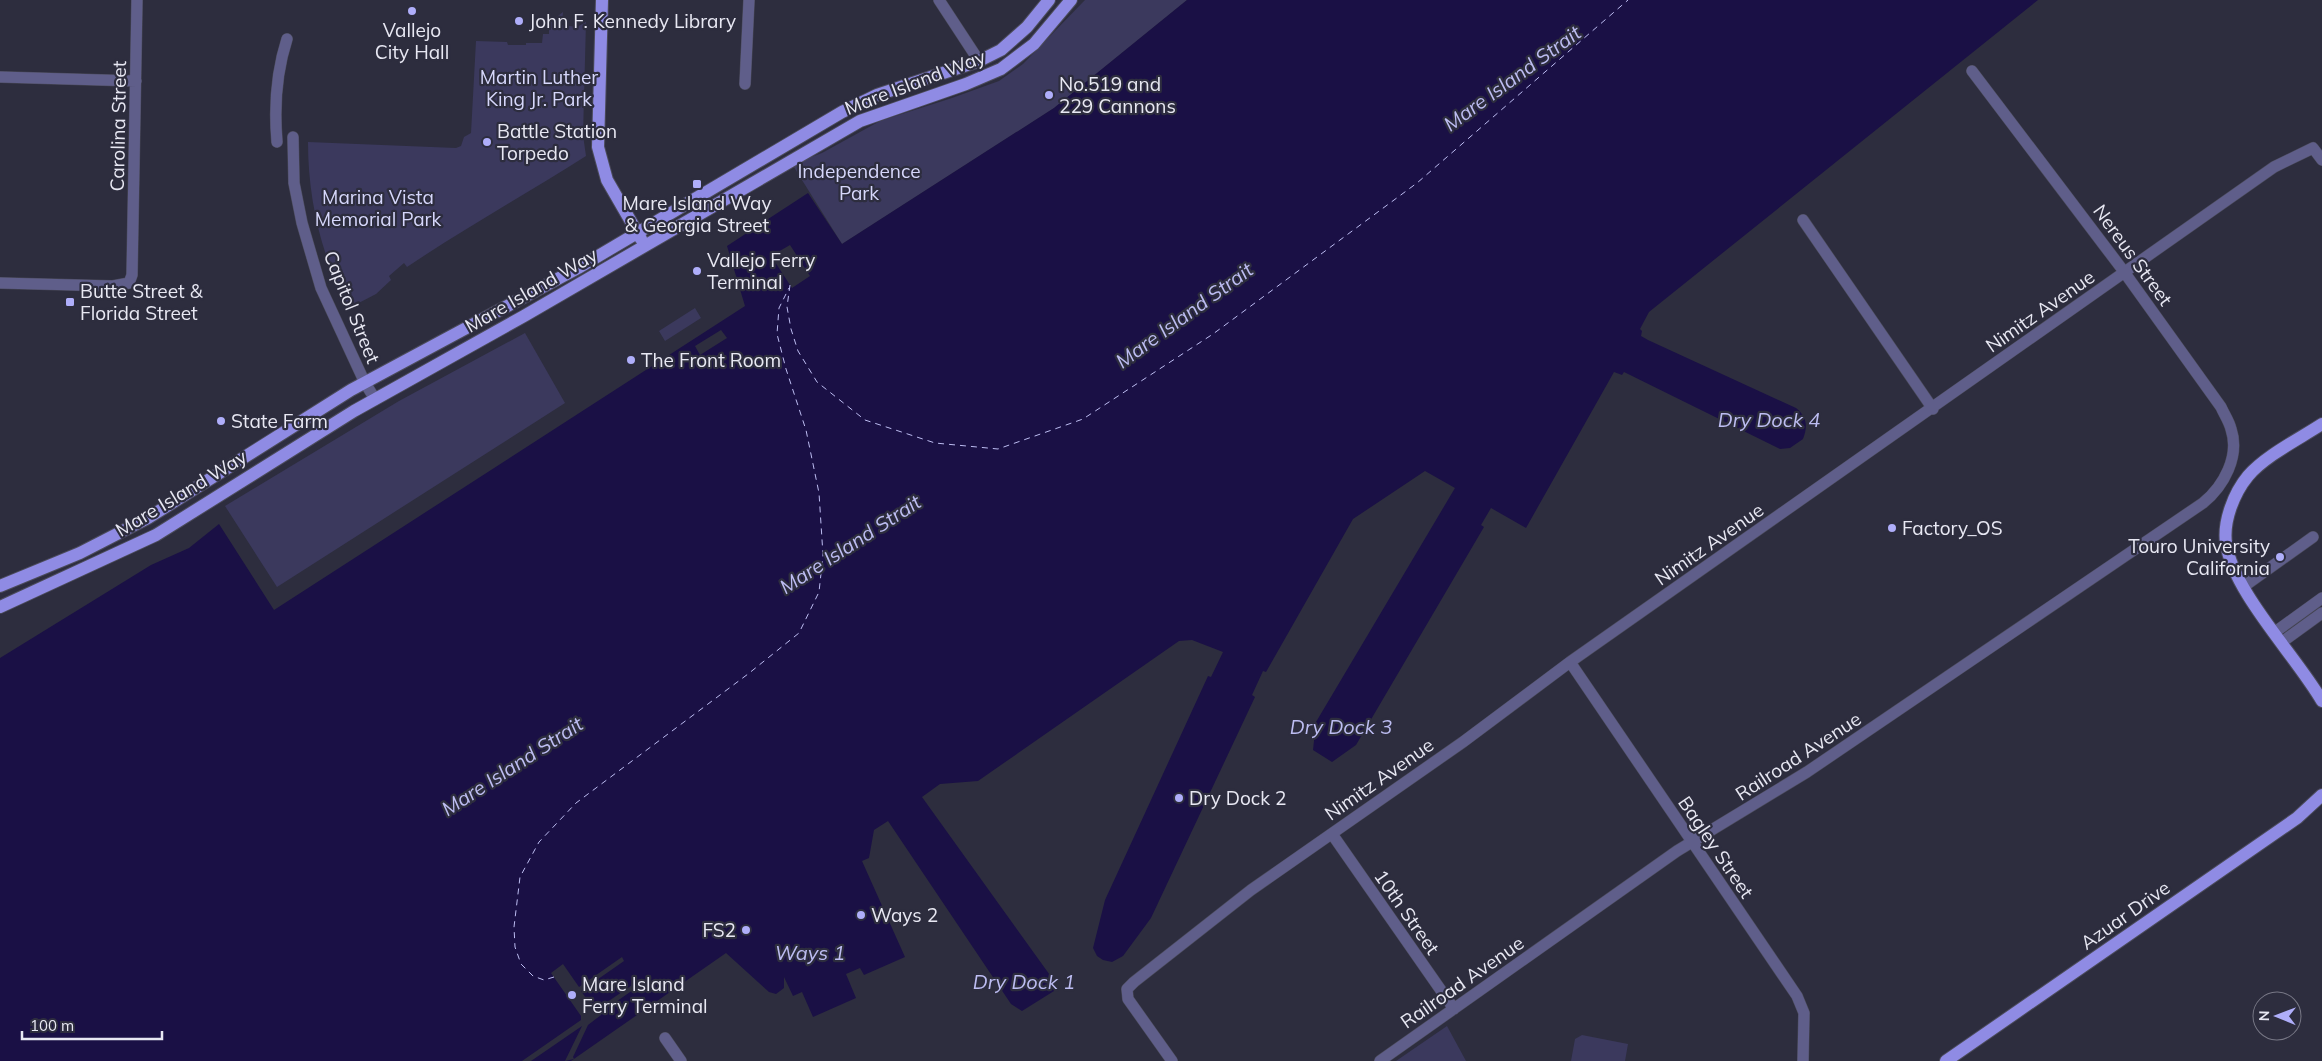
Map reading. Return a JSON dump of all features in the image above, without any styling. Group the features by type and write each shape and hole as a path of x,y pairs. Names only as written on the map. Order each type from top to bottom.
{"main road":[{"path":"602,0 598,146 607,180 636,233 646,246"},
{"name":"Mare Island Way","path":"0,586 80,553 148,518 365,383 518,301 842,112 908,83 979,61 1001,50 1027,27 1049,0"},
{"name":"Mare Island Way","path":"0,607 156,534 375,399 646,246 860,121 987,76 1010,63 1034,44 1071,0"},
{"path":"979,61 987,76"},
{"path":"2322,424 2248,476 2229,511 2225,533 2228,551 2243,586 2322,701"},
{"name":"Azuar Drive","path":"1946,1061 2297,818 2322,795"}],"street":[{"name":"Carolina Street","path":"0,283 113,286 128,283 132,275 137,0"},
{"path":"746,84 749,0"},
{"path":"939,0 979,61"},
{"path":"277,142 275,117 277,82 280,60 287,39"},
{"name":"Nereus Street","path":"1972,71 2125,273 2221,407 2231,427 2234,449 2227,472"},
{"path":"0,77 136,81"},
{"name":"Capitol Street","path":"293,137 294,183 302,223 321,288 365,383 375,399"},
{"name":"Nimitz Avenue","path":"1172,1061 1128,1000 1127,989 1251,890 1462,742 1570,662 1933,409 2274,167 2313,148 2322,160"},
{"path":"1803,220 1933,409"},
{"name":"Railroad Avenue","path":"1380,1061 1690,842 1740,814 1807,772 2203,503 2213,495 2227,472"},
{"path":"2243,586 2313,536"},
{"path":"2278,637 2322,598"},
{"path":"2278,637 2322,613"},
{"name":"Bagley Street","path":"1570,662 1796,996 1804,1013 1803,1061"},
{"name":"10th Street","path":"1332,834 1454,1009"},
{"path":"665,1038 681,1061"}],"green space":[{"name":"Independence Park","path":"1085,0 1187,0 1054,108 842,244 792,164 822,153 880,121 999,81 1023,64"},
{"name":"Marina Vista Memorial Park","path":"563,12 562,25 577,27 586,22 583,135 586,156 407,267 404,263 389,276 391,280 376,294 349,308 332,272 317,224 311,192 308,142 456,148 461,146 464,137 471,133 476,41 507,42 508,45 542,43 543,34 549,34 549,23"},
{"path":"695,308 701,318 665,341 659,331"},
{"path":"525,333 565,403 277,587 225,506 399,401"},
{"path":"1447,1026 1466,1061 1396,1061"},
{"path":"1582,1035 1628,1044 1625,1061 1571,1061 1575,1039"}],"water":[{"path":"1187,0 2038,0 1649,312 1640,329 1642,331 1641,336 1796,408 1805,422 1806,430 1803,439 1790,448 1780,449 1624,372 1622,375 1614,372 1526,528 1491,508 1481,525 1484,527 1356,745 1332,762 1313,750 1316,722 1455,488 1425,471 1353,519 1266,672 1263,671 1252,695 1255,697 1151,918 1123,956 1112,962 1103,960 1097,956 1093,948 1105,900 1208,676 1211,677 1223,652 1192,640 1179,641 978,781 940,784 922,797 1052,978 1054,991 1022,1011 1011,1004 888,821 874,830 869,858 862,861 905,957 864,975 860,968 846,974 856,998 813,1017 802,992 793,996 784,977 784,988 776,994 769,992 726,953 571,1061 0,1061 0,658 151,565 189,548 219,524 274,610 745,306 727,246 808,193 842,244 1054,108"}],"pier":[{"name":"Vallejo Ferry Terminal","path":"790,245 810,276 792,288 771,256"},
{"path":"721,330 727,338 700,355 695,346"},
{"name":"Mare Island Ferry Terminal","path":"622,957 624,961 581,991 593,1008 597,1009 641,979 643,983 600,1013 601,1015 588,1025 573,1057 574,1059 565,1061 582,1026 531,1061 522,1061 581,1020 581,1016 551,973 563,964 579,987"}],"ferry route":[{"path":"790,285 787,307 798,351 817,382 865,420 935,443 998,449 1083,419 1213,334 1417,183 1628,0"},
{"path":"554,977 544,980 533,976 521,964 515,947 514,927 520,877 539,842 576,803 748,674 799,633 819,592 823,555 819,493 806,430 786,369 777,334 779,308 789,288"}],"place":[{"name":"Vallejo City Hall","path":"412,11"},
{"name":"John F. Kennedy Library","path":"519,21"},
{"name":"No.519 and 229 Cannons","path":"1049,95"},
{"name":"Battle Station Torpedo","path":"487,142"},
{"name":"Mare Island Way & Georgia Street","path":"697,184"},
{"name":"Vallejo Ferry Terminal","path":"697,271"},
{"name":"Butte Street & Florida Street","path":"70,302"},
{"name":"The Front Room","path":"631,360"},
{"name":"State Farm","path":"221,421"},
{"name":"Factory_OS","path":"1892,528"},
{"name":"Touro University California","path":"2280,557"},
{"name":"Dry Dock 2","path":"1179,798"},
{"name":"Ways 2","path":"861,915"},
{"name":"FS2","path":"746,930"},
{"name":"Mare Island Ferry Terminal","path":"572,995"}],"park label":[{"name":"Martin Luther King Jr. Park","path":"539,88"}],"water label":[{"name":"Mare Island Strait","path":"1512,78"},
{"name":"Mare Island Strait","path":"1184,315"},
{"name":"Dry Dock 4","path":"1769,419"},
{"name":"Mare Island Strait","path":"850,544"},
{"name":"Dry Dock 3","path":"1341,726"},
{"name":"Mare Island Strait","path":"512,766"},
{"name":"Ways 1","path":"810,952"},
{"name":"Dry Dock 1","path":"1024,981"}]}
